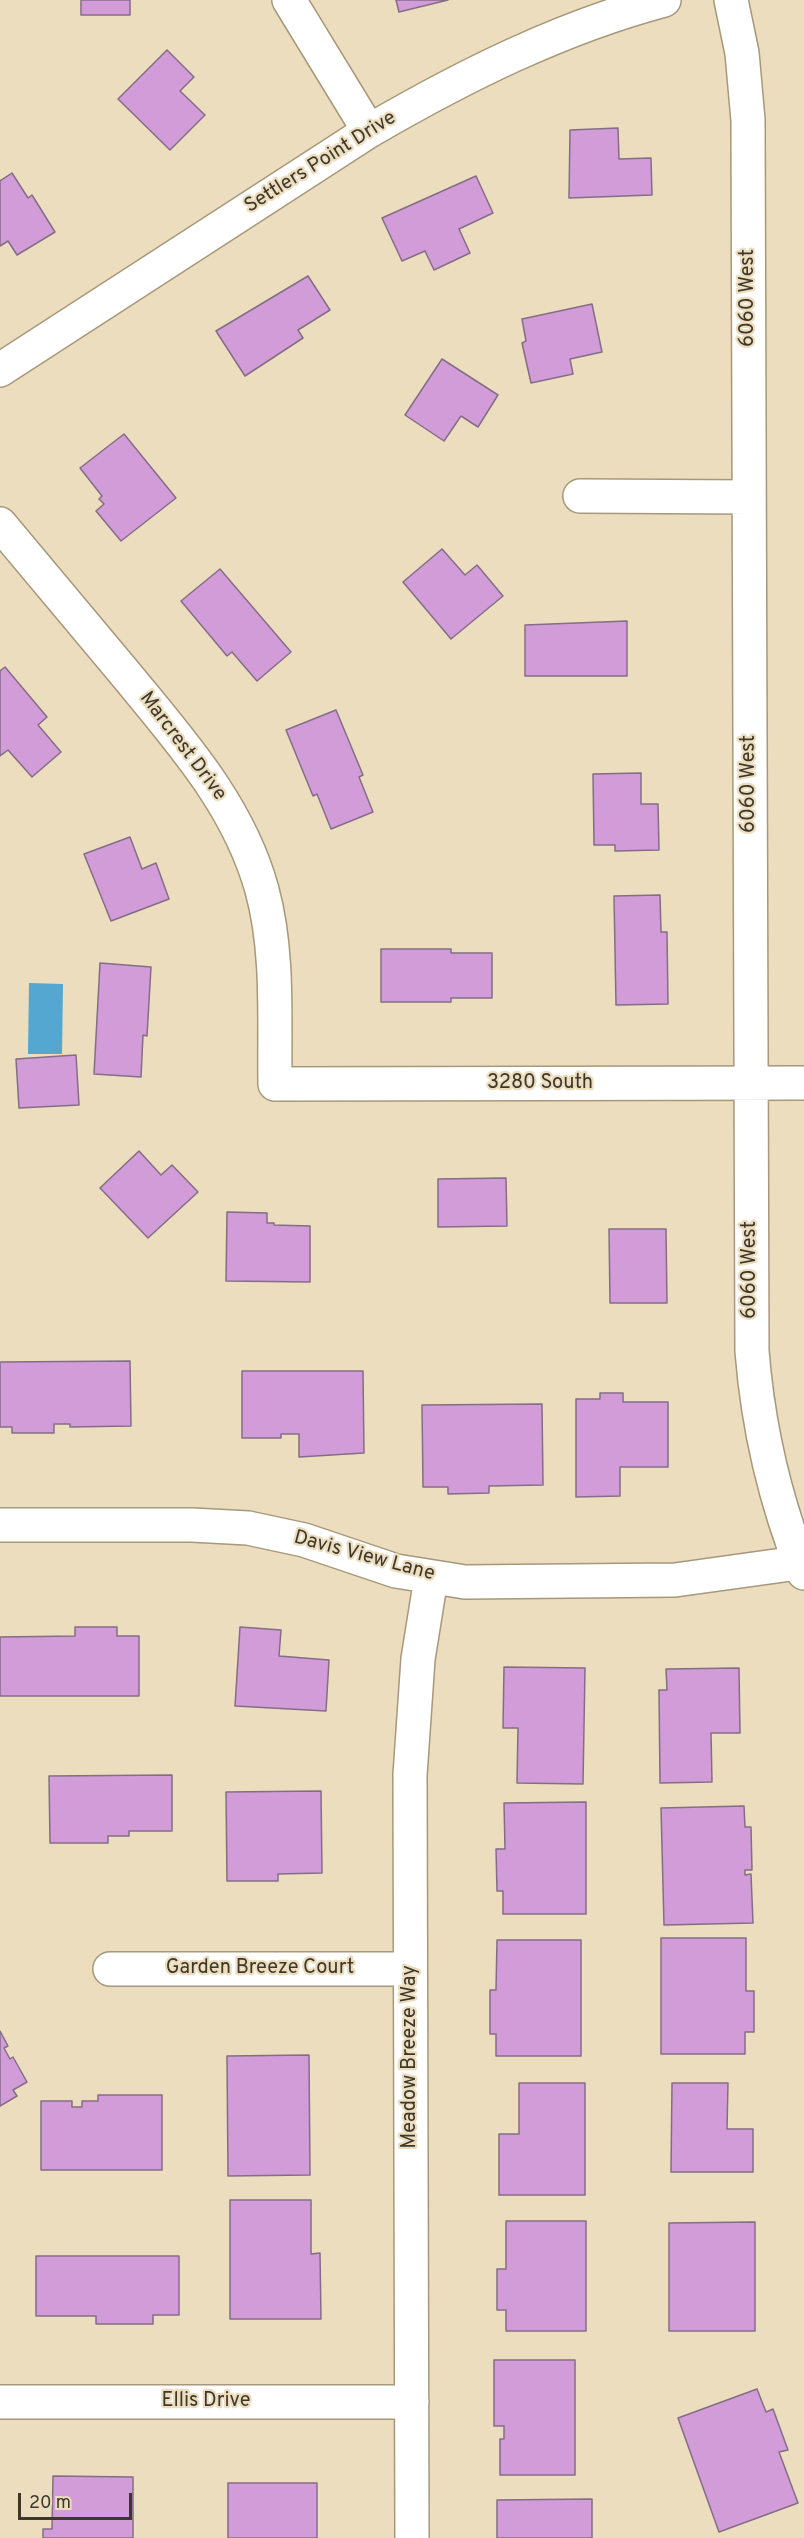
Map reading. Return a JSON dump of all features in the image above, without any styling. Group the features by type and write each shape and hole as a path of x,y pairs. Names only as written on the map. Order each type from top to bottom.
{"street":[{"path":"289,0 369,132"},
{"name":"Settlers Point Drive","path":"0,370 369,132 424,99 515,54 593,22 664,0"},
{"name":"6060 West","path":"731,0 742,53 748,120 751,1318 755,1388 768,1460 783,1517 803,1566"},
{"path":"580,496 749,497"},
{"name":"Marcrest Drive","path":"0,524 190,753 234,818 249,852 262,891 270,934 275,1084"},
{"name":"3280 South","path":"275,1084 804,1083"},
{"name":"Davis View Lane","path":"0,1525 192,1525 248,1528 304,1540 388,1568 431,1578 499,1583 640,1581 803,1566"},
{"name":"Meadow Breeze Way","path":"412,2538 411,1734 417,1659 431,1578"},
{"name":"Garden Breeze Court","path":"110,1969 410,1969"},
{"name":"Ellis Drive","path":"0,2403 412,2402"}],"water":[{"path":"29,983 63,984 62,1054 28,1054"}],"building":[{"path":"81,0 130,0 130,15 81,15"},
{"path":"396,0 448,0 399,12"},
{"path":"167,50 194,77 180,91 205,115 170,150 118,99"},
{"path":"618,128 619,159 651,158 652,195 569,198 570,130"},
{"path":"12,173 28,198 32,195 55,232 17,255 8,241 0,246 0,181"},
{"path":"476,176 493,213 459,229 470,253 434,270 425,251 402,261 382,218"},
{"path":"308,276 330,310 298,330 303,338 245,376 216,331"},
{"path":"592,304 602,352 570,359 573,374 531,383 522,343 526,341 522,319"},
{"path":"442,359 498,395 478,427 461,416 444,441 405,415"},
{"path":"124,434 176,498 121,541 96,511 104,504 99,499 102,496 80,468"},
{"path":"442,549 465,575 477,565 503,596 451,639 403,582"},
{"path":"220,569 291,652 257,681 232,652 227,656 181,601"},
{"path":"627,621 627,676 525,676 525,625"},
{"path":"5,667 47,717 38,725 61,752 32,777 8,750 0,756 0,671"},
{"path":"336,710 363,775 359,777 373,812 331,829 317,794 313,796 286,730"},
{"path":"641,773 641,804 658,804 659,850 615,851 615,845 594,845 593,774"},
{"path":"130,837 142,869 156,863 169,899 111,921 84,854"},
{"path":"660,895 661,932 667,932 668,1004 616,1005 614,896"},
{"path":"381,949 451,949 451,953 492,953 492,998 451,998 451,1002 381,1002"},
{"path":"100,963 151,967 147,1036 143,1035 141,1077 94,1074"},
{"path":"76,1055 79,1105 19,1108 16,1059"},
{"path":"139,1151 161,1175 172,1165 198,1192 148,1238 100,1188"},
{"path":"506,1178 507,1226 438,1227 438,1179"},
{"path":"227,1212 267,1213 267,1223 310,1226 310,1282 226,1281"},
{"path":"609,1229 666,1229 667,1303 610,1303"},
{"path":"130,1361 131,1426 70,1427 70,1424 54,1424 54,1433 12,1433 12,1427 0,1427 0,1362"},
{"path":"242,1371 363,1371 364,1453 299,1457 299,1434 281,1434 281,1438 242,1438"},
{"path":"600,1393 623,1393 623,1402 668,1402 668,1467 620,1467 620,1496 576,1497 576,1399 600,1399"},
{"path":"542,1404 543,1485 489,1486 489,1493 448,1494 448,1487 423,1487 422,1405"},
{"path":"75,1627 117,1627 117,1636 139,1636 139,1696 0,1696 0,1637 75,1636"},
{"path":"240,1627 281,1630 279,1656 329,1660 326,1711 235,1706"},
{"path":"504,1667 585,1668 583,1784 517,1783 518,1728 503,1728"},
{"path":"739,1668 740,1733 711,1733 712,1782 660,1783 659,1690 667,1690 666,1669"},
{"path":"172,1775 172,1831 129,1831 129,1836 108,1836 108,1843 50,1843 49,1776"},
{"path":"321,1791 322,1873 278,1874 278,1881 227,1881 226,1792"},
{"path":"586,1802 586,1914 503,1914 503,1891 497,1891 496,1849 505,1849 504,1803"},
{"path":"744,1806 745,1827 751,1827 752,1870 745,1870 745,1875 751,1874 753,1923 664,1925 661,1808"},
{"path":"661,1938 746,1938 746,1991 754,1991 754,2032 745,2032 745,2054 661,2054"},
{"path":"497,1940 581,1940 581,2056 496,2056 496,2034 490,2034 490,1990 496,1990"},
{"path":"0,2031 8,2046 4,2048 10,2059 13,2057 27,2082 13,2090 17,2096 0,2106"},
{"path":"309,2055 310,2175 228,2176 227,2056"},
{"path":"519,2083 585,2083 585,2195 499,2195 499,2134 519,2134"},
{"path":"672,2083 728,2083 727,2129 753,2129 753,2172 671,2172"},
{"path":"98,2095 162,2095 162,2170 41,2170 41,2101 72,2101 72,2107 82,2107 82,2101 98,2101"},
{"path":"230,2200 311,2200 311,2254 320,2253 321,2319 230,2319"},
{"path":"506,2221 586,2221 586,2331 506,2331 506,2310 497,2310 497,2269 506,2269"},
{"path":"755,2222 755,2331 669,2331 669,2223"},
{"path":"36,2256 179,2256 179,2315 153,2315 153,2324 96,2324 96,2316 36,2316"},
{"path":"494,2360 575,2360 575,2475 500,2475 500,2439 504,2439 504,2426 494,2426"},
{"path":"757,2389 766,2412 773,2409 788,2450 779,2452 798,2503 719,2532 678,2418"},
{"path":"53,2476 133,2477 133,2538 43,2538 43,2529 52,2529"},
{"path":"228,2483 317,2483 317,2538 228,2538"},
{"path":"592,2499 592,2538 497,2538 497,2500"}]}
